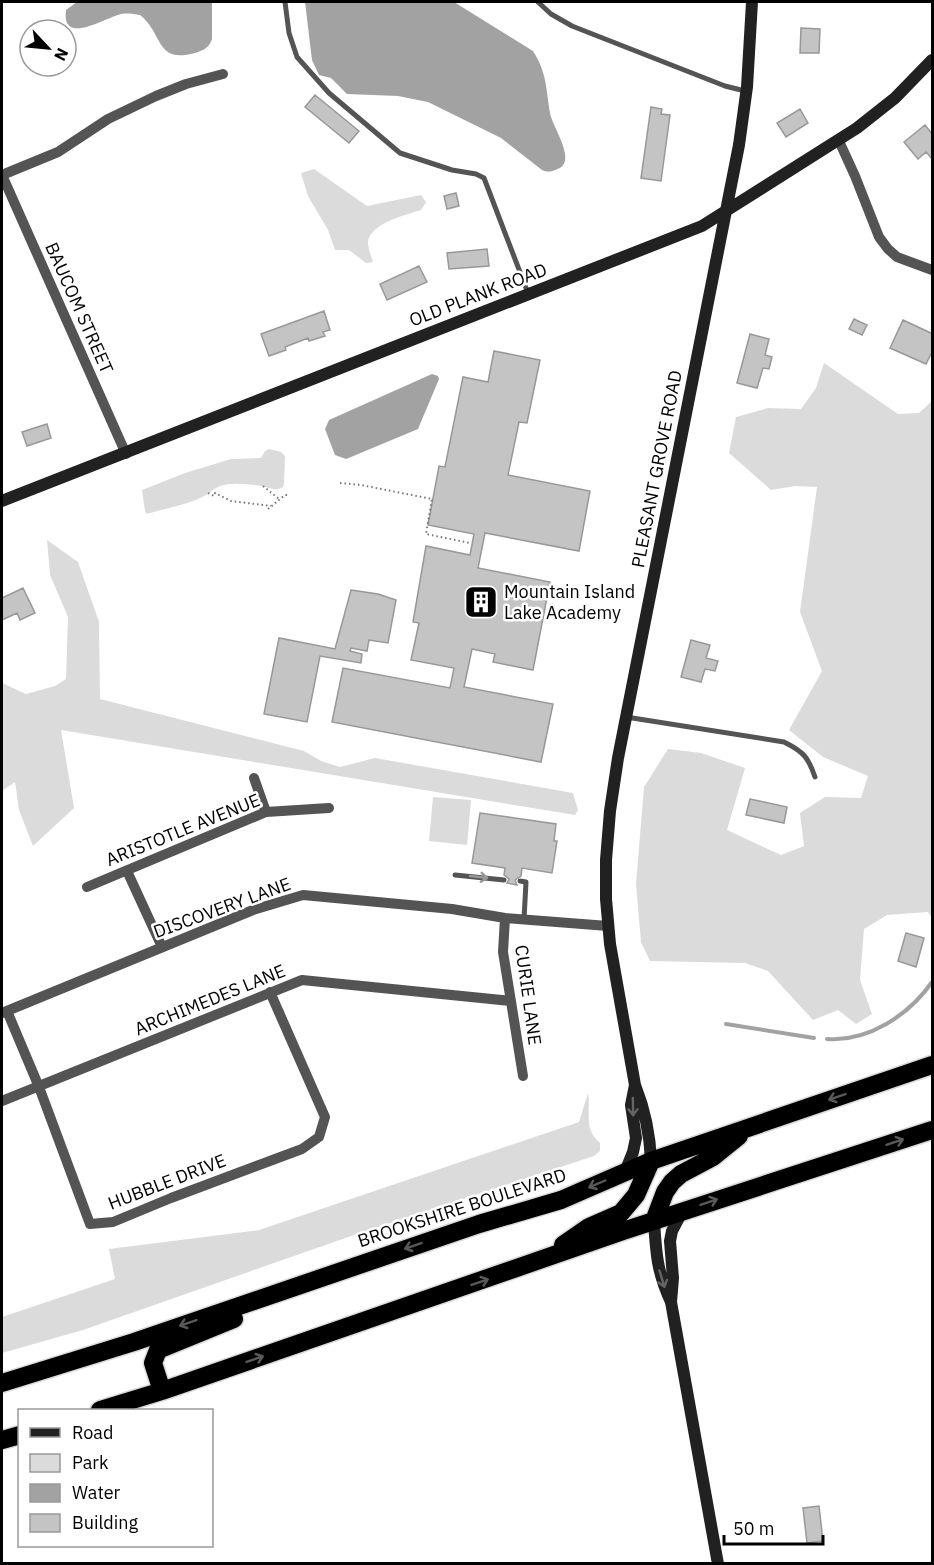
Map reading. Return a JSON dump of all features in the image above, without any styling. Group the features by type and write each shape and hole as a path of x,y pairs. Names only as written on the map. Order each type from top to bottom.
{"highway":[{"name":"BROOKSHIRE BOULEVARD","path":"2,1383 134,1342 479,1224 561,1200 651,1161 933,1065"},
{"path":"654,1221 665,1192 681,1174 713,1157 750,1127"},
{"path":"103,1409 162,1391 654,1221 933,1130"},
{"path":"541,1261 590,1227 621,1213 636,1195 651,1161"},
{"path":"162,1391 153,1363 158,1350 250,1313 341,1281 352,1267"},
{"path":"2,1440 18,1436"}],"street":[{"name":"PLEASANT GROVE ROAD","path":"651,1161 650,1138 643,1103 634,1085 608,926 606,860 609,821 626,717 727,211 747,91 752,2"},
{"name":"OLD PLANK ROAD","path":"2,501 702,226 838,141 895,98 933,60"},
{"path":"2,175 58,152 108,119 156,96 186,84 224,74"},
{"path":"838,141 855,176 879,237 897,257 933,270"},
{"name":"BAUCOM STREET","path":"2,175 126,454"},
{"path":"254,778 266,813"},
{"name":"ARISTOTLE AVENUE","path":"87,887 266,813 328,808"},
{"path":"127,871 162,947"},
{"name":"DISCOVERY LANE","path":"4,1012 253,910 303,895 452,909 506,918 608,926"},
{"name":"CURIE LANE","path":"506,918 503,952 524,1076"},
{"name":"ARCHIMEDES LANE","path":"2,1101 302,980 511,1001"},
{"name":"HUBBLE DRIVE","path":"4,1012 39,1087 90,1224 113,1222 302,1149 319,1137 325,1117 270,992"},
{"name":"PLEASANT GROVE ROAD","path":"625,1172 635,1145 631,1105 634,1085"},
{"path":"671,1302 673,1278 670,1241 672,1231 682,1212"},
{"path":"654,1221 656,1257 661,1280 671,1302 718,1563"}],"lane":[{"path":"285,2 289,33 297,57 329,93 400,153 484,178 528,294"},
{"path":"538,2 551,14 603,40 725,86 747,91"},
{"path":"626,717 784,742 799,749 809,760 815,777"},
{"path":"455,875 504,880"},
{"path":"520,882 526,882 524,919"}],"path":[{"path":"340,483 432,499 426,534 470,543"},
{"path":"263,486 279,499"},
{"path":"208,493 214,496 215,493 231,501 270,507 285,495 290,495"}],"green space":[{"path":"314,169 367,206 421,195 426,202 421,210 398,217 382,225 370,235 368,242 373,262 366,263 349,250 335,250 328,230 308,196 301,173"},
{"path":"824,363 898,414 919,413 932,401 932,918 928,912 887,915 864,929 860,980 872,1014 856,1024 838,1010 813,1020 768,971 745,963 650,961 641,942 636,884 644,787 668,749 701,753 745,768 727,830 781,855 804,846 800,813 825,797 861,798 868,776 823,757 789,730 822,671 800,612 817,487 795,486 771,490 729,453 736,417 768,408 801,409 816,388"},
{"path":"269,449 281,452 285,456 283,487 274,489 247,484 227,484 190,502 147,514 145,511 142,490 185,473 231,459 261,458"},
{"path":"47,540 78,562 99,622 100,699 304,751 321,761 340,767 375,758 573,793 578,810 575,815 61,730 74,808 33,846 19,810 15,782 2,791 2,683 26,694 55,686 66,679 68,617 50,575"},
{"path":"433,797 471,800 467,845 429,841"},
{"path":"588,1093 591,1132 600,1143 600,1151 594,1156 354,1235 83,1330 2,1353 2,1317 115,1279 109,1249 259,1230 579,1122"}],"water":[{"path":"77,2 212,2 212,39 204,50 182,55 173,54 166,51 148,23 140,15 121,14 78,28 78,18 66,18 66,10"},
{"path":"305,2 454,2 533,51 543,74 550,113 563,144 565,161 562,166 550,171 542,170 501,138 428,102 398,96 347,94 331,78 319,75 312,60"},
{"path":"432,374 438,376 439,379 418,429 346,459 335,455 325,429 329,420"}],"building":[{"path":"801,28 820,29 819,53 800,53"},
{"path":"315,95 359,131 349,143 305,107"},
{"path":"651,107 662,109 661,114 670,115 661,181 641,178"},
{"path":"800,109 808,123 786,137 777,123"},
{"path":"925,125 933,135 933,160 926,152 918,159 904,142"},
{"path":"456,193 459,206 447,209 444,196"},
{"path":"487,249 489,266 449,269 447,253"},
{"path":"419,266 427,282 387,300 380,284"},
{"path":"324,311 330,330 323,332 325,336 309,341 308,338 269,356 261,334"},
{"path":"854,319 867,325 862,335 849,329"},
{"path":"903,320 933,334 933,350 926,364 890,348"},
{"path":"750,334 769,339 765,355 772,357 769,369 763,368 757,388 737,383"},
{"name":"Mountain Island Lake Academy","path":"494,351 540,360 527,423 519,422 508,475 590,491 579,551 485,533 478,568 550,582 533,670 493,662 495,654 472,649 464,687 553,704 541,762 332,722 343,668 450,688 454,668 411,660 419,623 413,622 426,546 470,555 474,534 428,525 439,466 445,467 463,377 488,382"},
{"path":"47,424 51,438 27,446 22,432"},
{"path":"23,588 35,613 20,620 17,613 2,620 2,598"},
{"path":"351,590 378,594 396,600 388,643 369,640 367,651 351,648 350,651 362,654 361,663 320,656 307,722 264,714 279,638 335,649"},
{"path":"691,640 710,645 706,658 718,661 715,671 705,669 701,682 681,677"},
{"path":"750,799 787,807 784,823 746,815"},
{"path":"480,813 556,824 554,841 557,841 552,873 522,868 521,876 515,880 517,885 507,883 509,879 504,875 505,868 472,863"},
{"path":"906,933 924,938 916,967 898,961"},
{"path":"819,1506 823,1541 807,1543 803,1508"}],"waterway":[{"path":"827,1039 857,1036 886,1024 912,1005 932,982"},
{"path":"726,1024 814,1038"}],"place":[{"name":"Mountain Island Lake Academy","path":"481,602"}]}
